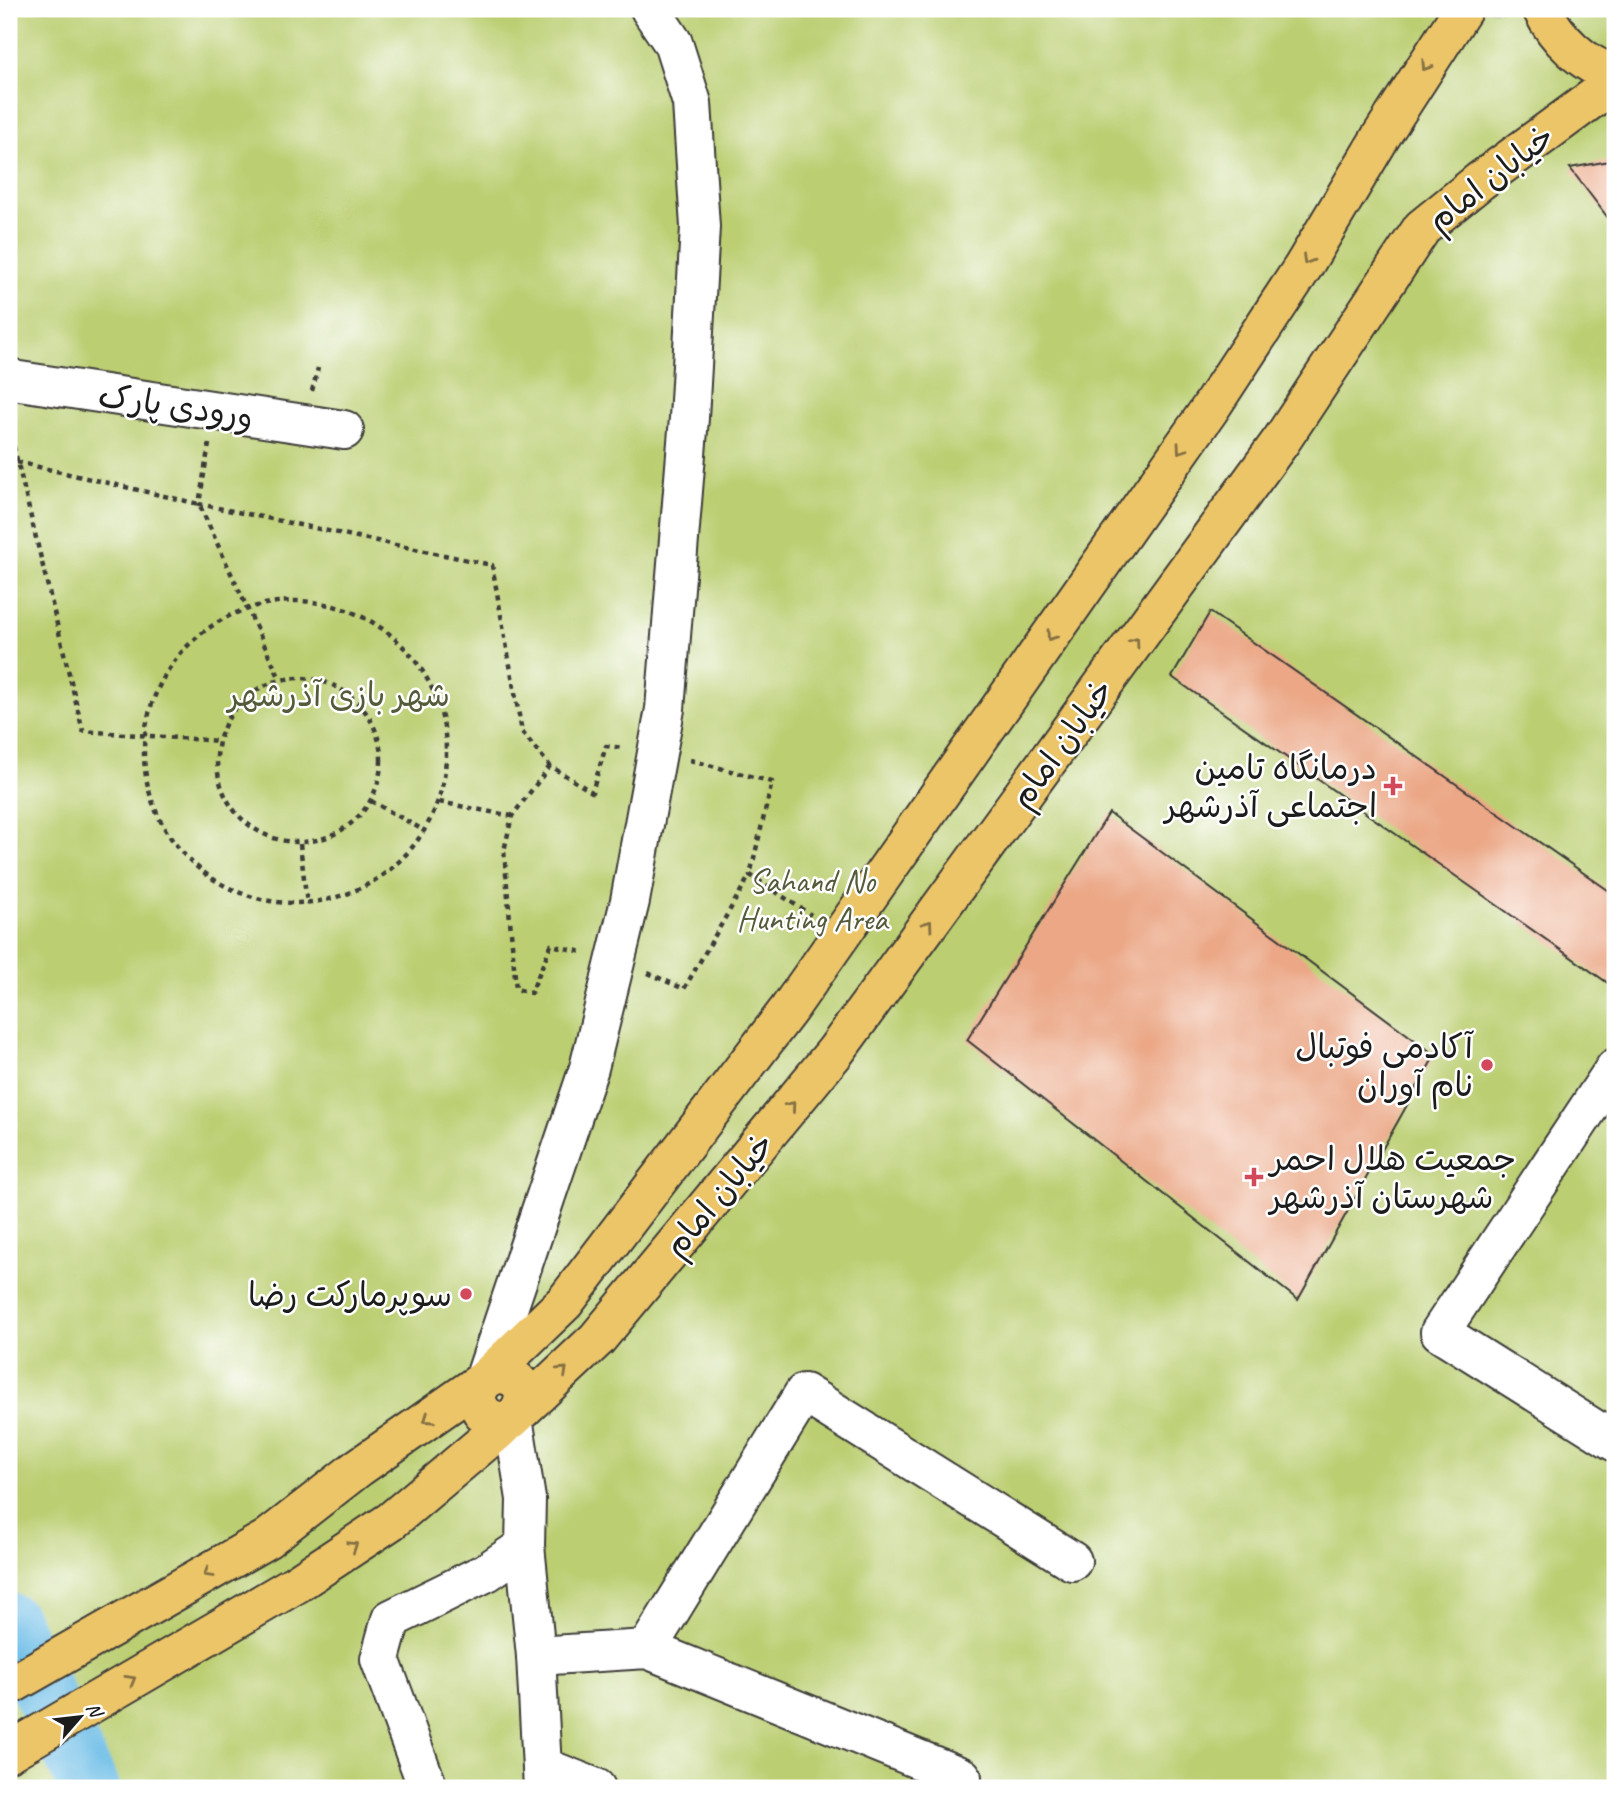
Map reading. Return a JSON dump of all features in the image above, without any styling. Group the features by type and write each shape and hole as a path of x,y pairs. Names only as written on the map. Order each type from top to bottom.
{"main road":[{"name":"خیابان امام","path":"9,1686 267,1539 358,1468 484,1380 565,1302 789,1009 1209,410 1303,267 1380,138 1463,9"},
{"path":"1542,9 1546,19 1573,50 1597,69 1615,74"},
{"name":"خیابان امام","path":"9,1752 296,1584 391,1521 513,1418 597,1339 835,1052 1281,442 1422,228 1480,181 1615,82"},
{"path":"484,1380 499,1373 507,1374 520,1384 523,1407 513,1418"}],"street":[{"path":"484,1380 589,1068 630,901 665,709 689,418 700,228 692,103 673,43 650,9"},
{"name":"ورودی پارک","path":"9,377 13,380 344,430"},
{"path":"1615,1068 1440,1332 1615,1442"},
{"path":"519,1272 526,1302 544,1312 565,1302"},
{"path":"647,1649 804,1393 1072,1561"},
{"path":"513,1418 526,1499 525,1546 536,1656 543,1777 596,1788"},
{"path":"428,1788 380,1659 391,1619 487,1572 525,1546"},
{"path":"536,1656 647,1649 962,1777"}],"path":[{"path":"214,410 199,504 280,679"},
{"path":"9,427 83,730 219,741"},
{"path":"17,462 199,504 492,565 522,732 550,766 593,792 606,747 657,752 772,782 750,875 684,989 616,958 551,945 531,993 516,989 504,851 512,817 550,766"},
{"path":"295,600 342,608 385,630 419,664 440,707 447,755 439,802 425,831 403,860 375,882 342,897 307,904 262,901 221,885 186,858 160,822 145,780 144,735 154,693 176,656 208,626 247,607 295,600"},
{"path":"305,677 330,683 352,696 370,718 381,746 381,774 371,801 353,823 328,838 300,844 272,838 246,824 228,803 218,775 216,750 219,741 223,726 237,704 257,689 280,679 305,677"},
{"path":"371,801 425,831"},
{"path":"439,802 512,817"},
{"path":"300,844 307,904"},
{"path":"750,875 841,935"}],"green space":[{"name":"Sahand No Hunting Area","path":"9,9 1615,9 1615,1788 9,1788"}],"building":[{"path":"1615,160 1615,227 1570,168"},
{"name":"درمانگاه تامین اجتماعی آذرشهر","path":"1210,612 1615,895 1615,988 1172,677"},
{"name":"جمعیت هلال احمر شهرستان آذرشهر","path":"1109,813 1435,1055 1298,1300 967,1040"}],"waterway":[{"path":"9,1623 90,1788"}],"place":[{"name":"درمانگاه تامین اجتماعی آذرشهر","path":"1393,786"},
{"name":"آکادمی فوتبال نام آوران","path":"1487,1065"},
{"name":"جمعیت هلال احمر شهرستان آذرشهر","path":"1254,1177"},
{"name":"سوپرمارکت رضا","path":"466,1294"}],"park label":[{"name":"شهر بازی آذرشهر","path":"339,694"}]}
